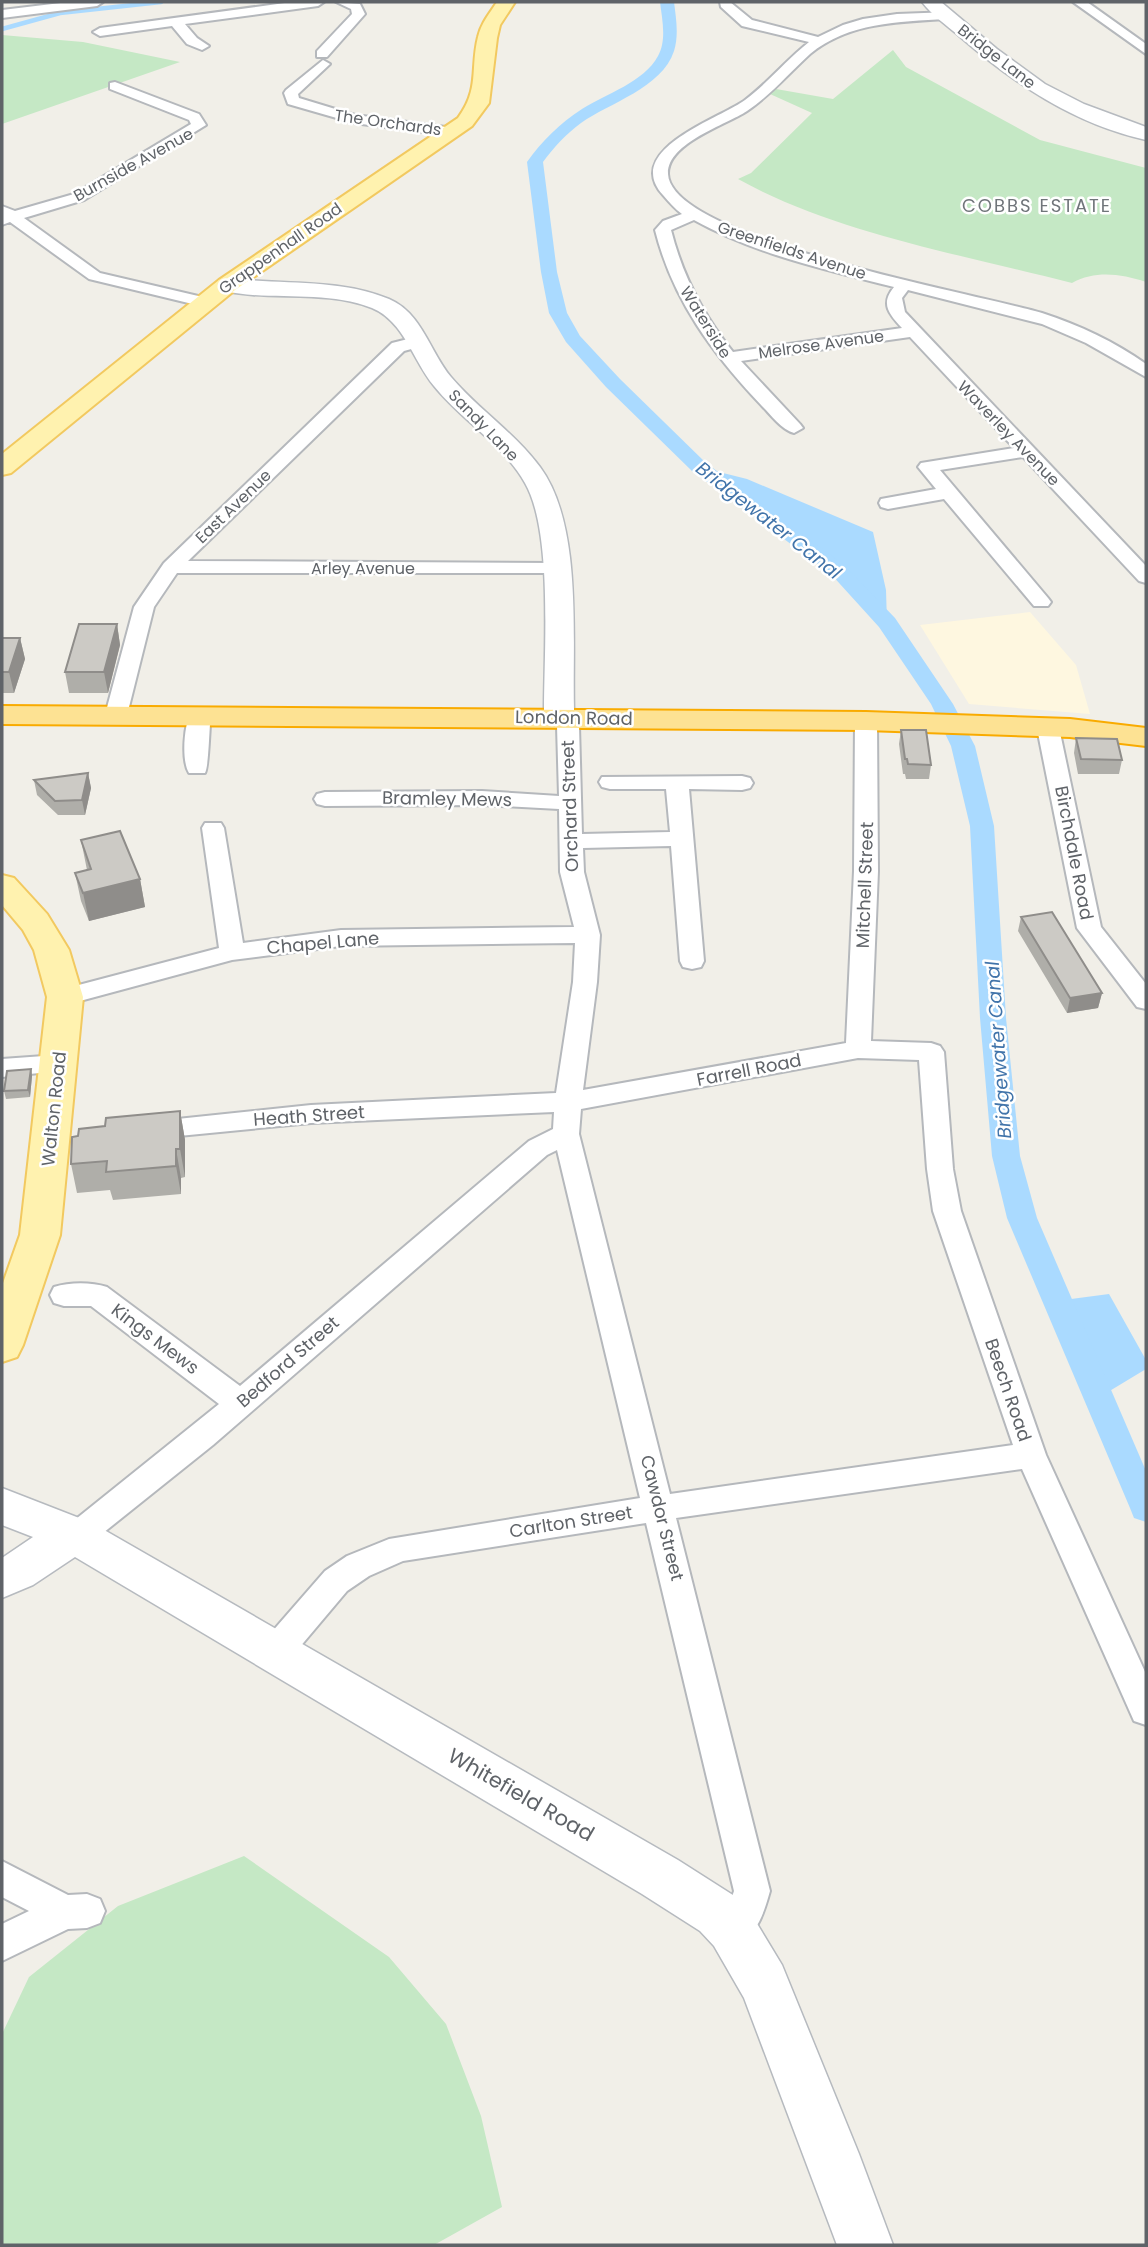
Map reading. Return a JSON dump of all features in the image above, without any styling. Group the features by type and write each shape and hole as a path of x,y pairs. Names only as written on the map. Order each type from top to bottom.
{"highway":[{"name":"London Road","path":"2,715 563,718 866,736 924,723 1048,728 1146,737"}],"main road":[{"name":"Grappenhall Road","path":"2,467 227,285 465,122 479,103 487,38 491,25 506,2"},
{"name":"Walton Road","path":"2,886 46,938 60,965 65,997 58,1064 65,1138 40,1235 3,1339"}],"street":[{"path":"2,14 97,2"},
{"path":"92,34 318,2"},
{"name":"The Orchards","path":"342,2 356,7 359,14 291,93 293,102 355,119 453,132"},
{"name":"Bridge Lane","path":"931,2 1008,67 1057,99 1146,134"},
{"path":"1079,2 1146,50"},
{"path":"725,4 747,23 819,41"},
{"name":"Greenfields Avenue","path":"946,15 853,26 819,41 755,99 678,144 665,157 661,171 662,185 673,199 694,215 760,243 904,285 1033,316 1124,355 1146,372"},
{"path":"176,22 192,41 202,46"},
{"name":"Burnside Avenue","path":"6,216 79,197 199,125 194,117 116,86"},
{"name":"Waterside","path":"694,215 668,224 663,230 673,267 697,314 728,358 794,428"},
{"path":"6,216 95,276 205,302"},
{"name":"Sandy Lane","path":"227,285 332,293 373,300 396,312 405,321 432,368 454,395 538,482 550,507 555,569 559,707 563,718"},
{"name":"Waverley Avenue","path":"904,285 893,296 892,303 898,314 1146,577"},
{"name":"Melrose Avenue","path":"728,358 914,331"},
{"name":"East Avenue","path":"116,715 144,607 171,567 398,347 416,342"},
{"path":"1027,452 927,467 1041,602"},
{"path":"888,503 948,493"},
{"name":"Arley Avenue","path":"171,567 555,569"},
{"path":"197,768 195,745 200,715"},
{"name":"Orchard Street","path":"563,718 568,726 569,803 575,888 588,935 585,982 568,1102"},
{"name":"Birchdale Road","path":"1048,728 1089,928 1146,1001"},
{"name":"Mitchell Street","path":"858,1049 866,871 866,736"},
{"path":"610,782 742,783"},
{"path":"677,783 694,961"},
{"name":"Bramley Mews","path":"325,799 482,797 569,803"},
{"path":"213,828 232,952"},
{"path":"571,841 682,839"},
{"name":"Chapel Lane","path":"65,997 232,952 341,938 588,935"},
{"name":"Farrell Road","path":"568,1102 858,1049 931,1052"},
{"name":"Beech Road","path":"931,1052 940,1169 947,1210 1031,1455 1146,1710"},
{"path":"2,1068 58,1064"},
{"name":"Heath Street","path":"120,1132 311,1114 568,1102"},
{"name":"Cawdor Street","path":"568,1102 566,1134 752,1892 746,1913 732,1929"},
{"name":"Bedford Street","path":"2,1579 17,1572 47,1550 77,1536 240,1403 538,1148 566,1134"},
{"name":"Kings Mews","path":"64,1295 97,1295 240,1403"},
{"name":"Carlton Street","path":"276,1651 336,1581 376,1557 400,1548 1031,1455"},
{"name":"Whitefield Road","path":"2,1506 77,1536 660,1877 718,1914 732,1929 764,1983 865,2245"},
{"path":"2,1878 76,1912 2,1943"}],"shaded area":[{"path":"1030,612 1076,665 1090,714 969,704 920,625"}],"green space":[{"path":"2,35 83,42 180,62 2,124"},
{"path":"893,50 906,67 1040,140 1146,168 1146,282 1127,277 1099,275 1072,283 944,252 816,214 738,179 751,173 812,113 770,94 776,89 833,99"},
{"path":"244,1856 389,1957 446,2024 481,2116 502,2207 434,2245 2,2244 2,2034 29,1977 118,1906"}],"water":[{"path":"699,467 747,479 873,532 886,590 887,623 837,569"},
{"path":"1109,1294 1146,1360 1146,1369 1098,1398 1056,1301"}],"building":[{"path":"79,624 117,624 104,672 65,672"},
{"path":"2,638 20,638 9,672 2,672"},
{"path":"901,730 926,730 931,765 908,764"},
{"path":"1076,738 1117,739 1122,760 1081,759"},
{"path":"88,773 82,800 55,801 34,780"},
{"path":"120,831 140,879 83,893 75,873 91,869 81,840"},
{"path":"1052,912 1102,993 1070,998 1021,917"},
{"path":"31,1069 28,1090 4,1091 7,1071"},
{"path":"180,1111 180,1149 176,1149 176,1166 106,1172 107,1161 71,1164 72,1137 78,1136 79,1129 105,1126 106,1118"}],"waterway":[{"path":"2,29 60,13 161,2"},
{"name":"Bridgewater Canal","path":"667,2 669,43 658,66 649,75 571,124 535,162 549,272 558,313 572,338 613,383 699,467 837,569 887,623 942,704 963,746 982,826 993,1018 1006,1156 1022,1218 1146,1508"}],"district":[{"name":"COBBS ESTATE","path":"1037,206"}]}
